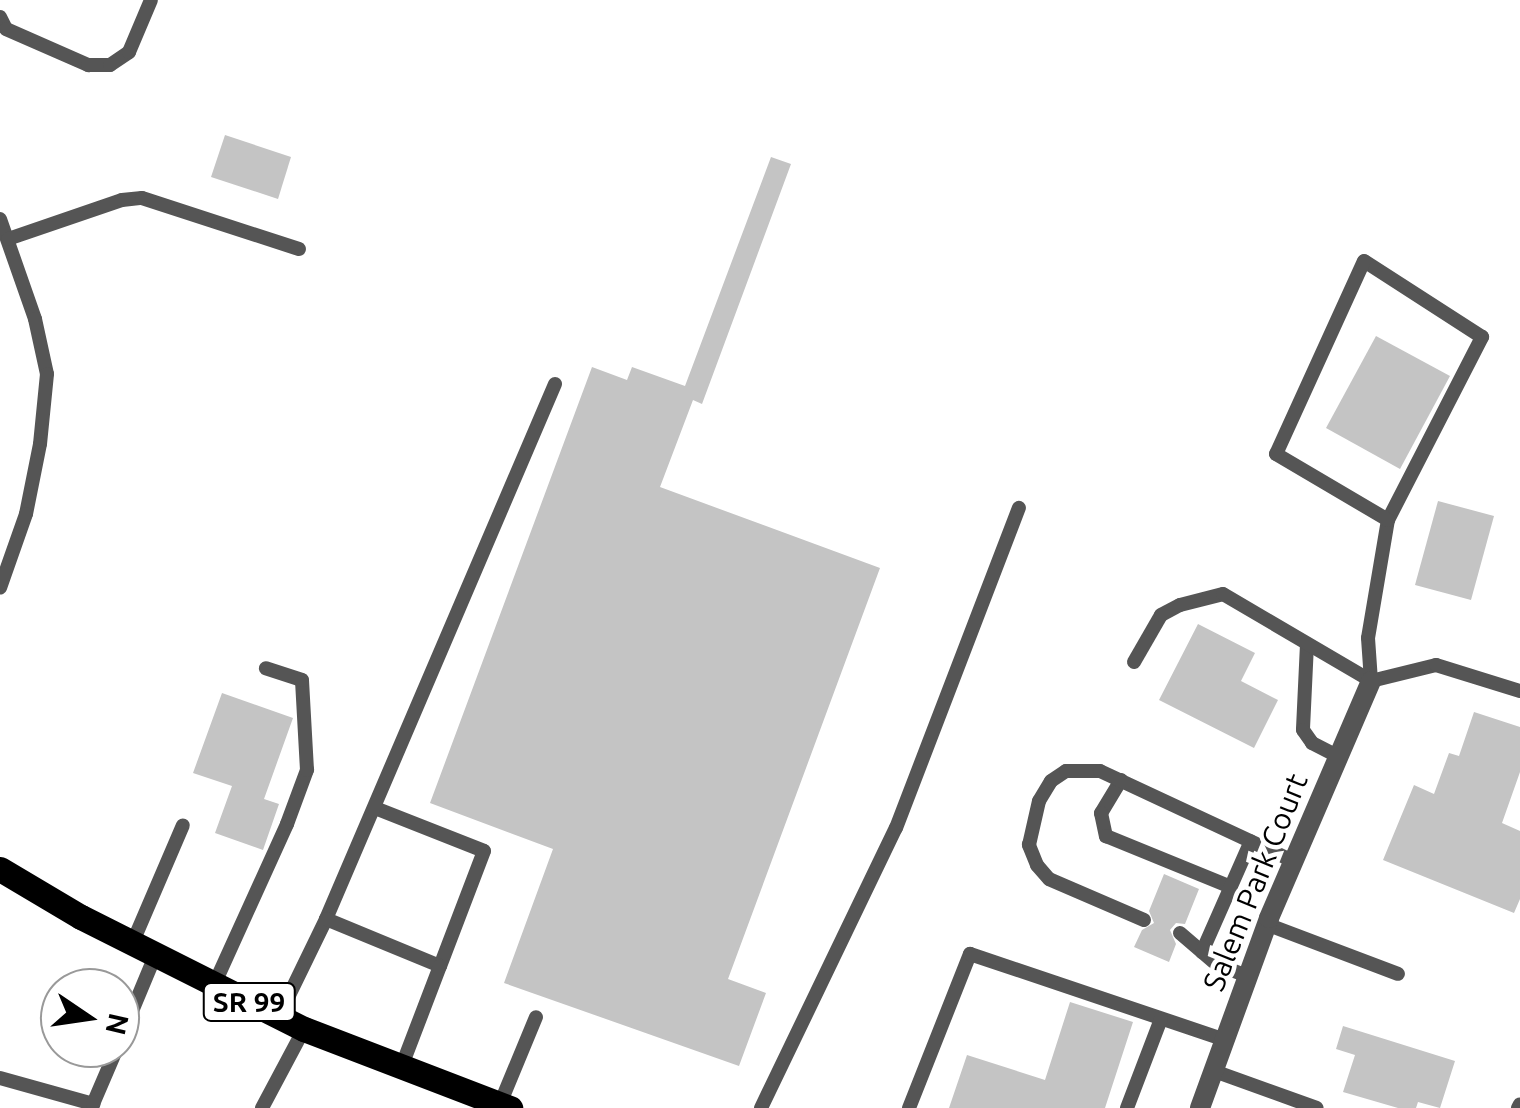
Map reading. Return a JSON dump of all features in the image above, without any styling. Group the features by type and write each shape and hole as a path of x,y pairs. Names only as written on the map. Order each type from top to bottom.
{"main road":[{"name":"SR 99","path":"0,869 144,950 304,1029 505,1106"}],"street":[{"name":"Salem Park Court","path":"1200,1108 1266,924 1371,680"}],"lane":[{"path":"0,17 6,30 22,37 88,65 110,65 129,52 151,0"},
{"path":"8,239 122,200 142,198 300,248"},
{"path":"0,218 35,319 47,374 40,444 26,514 0,588"},
{"path":"1371,680 1368,638 1388,520 1482,337 1364,261 1276,454 1388,520"},
{"path":"278,1016 375,808 555,384"},
{"path":"761,1108 896,828 1018,508"},
{"path":"1134,662 1162,615 1180,605 1223,594 1371,680 1436,665 1520,690"},
{"path":"1306,644 1303,730 1312,743 1338,756"},
{"path":"214,985 288,824 307,770 302,680 266,668"},
{"path":"1144,920 1049,879 1037,865 1030,845 1039,802 1051,781 1066,771 1100,771 1293,860"},
{"path":"1121,780 1108,797 1100,825 1106,836 1231,887"},
{"path":"375,808 484,851 401,1068"},
{"path":"139,968 183,825"},
{"path":"1202,952 1251,841"},
{"path":"326,919 440,966"},
{"path":"1266,924 1398,974"},
{"path":"1180,933 1216,964 1248,976"},
{"path":"909,1108 970,954 1225,1040"},
{"path":"505,1106 536,1017"},
{"path":"1127,1108 1161,1019"},
{"path":"262,1108 304,1029"},
{"path":"0,1078 92,1106 108,1068"},
{"path":"1214,1071 1318,1108"}],"building":[{"path":"225,135 291,157 278,199 211,177"},
{"path":"771,157 791,164 702,404 693,400 660,487 880,568 728,979 766,993 739,1066 504,983 553,849 430,803 592,367 627,380 632,367 685,386"},
{"path":"1376,336 1450,376 1400,469 1326,428"},
{"path":"1438,501 1494,516 1471,600 1415,585"},
{"path":"1198,624 1255,653 1241,681 1278,700 1254,748 1159,700"},
{"path":"222,693 293,718 264,799 279,804 263,850 215,833 232,786 193,773"},
{"path":"1474,712 1520,727 1520,772 1502,823 1520,831 1520,899 1514,913 1383,860 1414,785 1434,794 1449,753 1459,756"},
{"path":"1164,874 1199,889 1185,924 1176,923 1170,930 1176,944 1169,962 1134,947 1142,930 1154,923 1149,911"},
{"path":"1070,1002 1133,1022 1105,1108 949,1108 967,1055 1045,1080"},
{"path":"1343,1026 1455,1061 1440,1108 1418,1102 1416,1108 1398,1108 1343,1092 1355,1055 1336,1049"}]}
